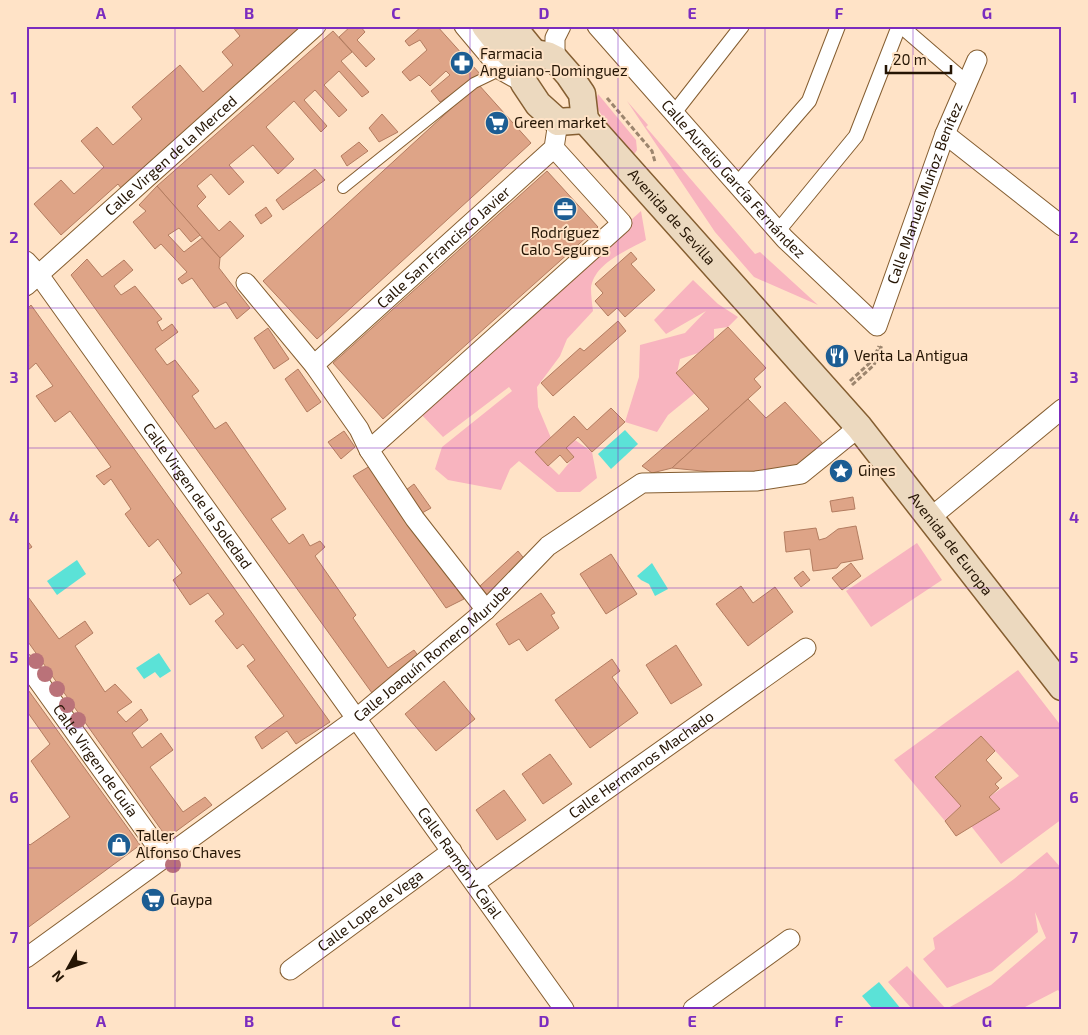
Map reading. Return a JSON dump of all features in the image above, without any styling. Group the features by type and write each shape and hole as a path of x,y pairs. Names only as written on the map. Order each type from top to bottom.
{"main road":[{"path":"485,26 500,45 529,64 569,75 582,94 585,120 558,122 538,104 529,64 512,26"},
{"name":"Avenida de Sevilla","path":"585,120 758,314"},
{"name":"Avenida de Europa","path":"758,314 859,427 1062,687"}],"street":[{"name":"Calle Virgen de la Merced","path":"32,280 316,26"},
{"path":"464,26 529,64"},
{"path":"529,64 552,26"},
{"path":"529,64 555,38 561,26"},
{"path":"674,113 742,26"},
{"path":"737,184 809,101 838,26"},
{"path":"778,231 856,136 900,26 967,83"},
{"name":"Calle Aurelio García Fernández","path":"606,30 674,113 778,231 877,326"},
{"name":"Calle Manuel Muñoz Benítez","path":"877,326 945,134 977,60"},
{"path":"368,450 622,224 554,148 558,122"},
{"path":"945,134 1062,226"},
{"name":"Calle San Francisco Javier","path":"314,365 554,148"},
{"name":"Calle Virgen de la Soledad","path":"26,261 32,280 357,718"},
{"path":"246,283 314,365 359,429 368,450 415,519 486,610"},
{"path":"930,518 1062,409"},
{"name":"Calle Joaquín Romero Murube","path":"26,958 357,718 486,610 548,546 642,483 756,481 801,474 859,427"},
{"name":"Calle Hermanos Machado","path":"475,883 806,648"},
{"name":"Calle Virgen de Guía","path":"26,664 165,858"},
{"name":"Calle Ramón y Cajal","path":"357,718 564,1009"},
{"name":"Calle Lope de Vega","path":"290,970 452,851"},
{"path":"693,1009 790,939"}],"lane":[{"path":"343,188 474,83 529,64"}],"path":[{"path":"834,399 873,360 881,340 877,326"}],"shaded area":[{"path":"598,94 636,140 637,150 633,156 605,121 595,104"},
{"path":"627,101 648,125 646,127 755,254 760,252 818,305 754,277 715,232"},
{"path":"641,211 646,240 613,258 598,271 593,279 591,288 593,311 567,339 560,356 537,387 538,407 551,438 535,452 559,475 574,457 566,448 575,440 592,452 597,478 580,492 557,492 519,461 510,469 501,490 448,480 435,469 442,447 512,391 509,387 443,437 419,412"},
{"path":"693,280 718,304 738,317 728,327 714,329 714,340 698,353 680,359 677,373 695,393 668,415 657,432 625,422 639,377 640,345 685,333 706,311 666,334 654,320"},
{"path":"917,543 942,580 871,627 846,591"},
{"path":"1018,670 1062,727 1062,819 1001,864 971,826 1000,809 989,797 1019,776 981,736 935,776 961,806 945,821 894,760"},
{"path":"1047,852 1062,869 1062,996 1058,990 1024,1009 946,1009 991,985 1046,938 1035,912 1038,932 992,971 947,988 923,959 935,949 933,938 1014,879"},
{"path":"907,966 946,1009 912,1009 888,982"}],"water":[{"path":"625,430 638,444 611,469 598,454"},
{"path":"77,560 86,574 57,595 47,581"},
{"path":"652,563 668,589 655,596 649,584 637,576"},
{"path":"159,653 171,671 160,678 155,672 144,679 136,668"},
{"path":"879,982 901,1009 873,1009 862,996"}],"building":[{"path":"232,26 302,26 121,188 118,184 61,235 34,204 61,180 74,194 104,167 81,141 97,127 113,145 142,119 132,107 180,65 203,92 233,65 222,52 240,36"},
{"path":"351,26 360,26 365,32 357,40 375,59 366,67 339,37"},
{"path":"422,26 437,26 481,75 440,102 431,91 450,75 446,71 430,86 419,75 410,81 402,72 427,50 420,40 409,46 405,41"},
{"path":"333,31 352,52 341,61 369,92 362,97 339,71 324,85 347,110 339,117 315,90 304,100 327,126 321,132 294,101 266,127 294,159 278,174 253,145 229,165 244,182 229,195 211,174 197,186 206,197 197,206 219,231 230,221 244,236 220,258 157,186"},
{"path":"478,84 531,143 317,339 263,281"},
{"path":"382,114 398,132 379,142 369,128"},
{"path":"359,142 368,151 347,166 341,156"},
{"path":"315,169 325,180 283,210 276,200"},
{"path":"547,171 598,227 383,419 333,363"},
{"path":"157,186 200,235 191,242 179,228 168,235 184,252 202,238 220,258 219,268 250,308 237,319 226,302 214,308 192,278 182,284 178,279 187,272 161,244 155,249 133,222 146,211 139,205"},
{"path":"266,207 272,216 261,224 255,215"},
{"path":"631,252 637,259 631,264 655,290 625,317 617,308 608,316 595,301 603,293 595,284"},
{"path":"87,259 102,277 124,260 133,270 114,286 121,295 135,286 162,319 157,322 162,331 172,324 178,332 155,349 167,365 175,360 199,391 192,396 215,429 226,422 286,509 271,519 289,544 303,534 310,546 320,541 325,547 315,556 356,615 353,618 388,668 414,650 419,657 372,693 71,275"},
{"path":"31,305 330,722 296,744 287,731 262,749 255,737 284,716 247,666 255,660 243,644 237,649 215,621 224,614 208,593 190,605 173,580 182,573 158,539 149,547 125,514 131,509 111,479 104,485 96,476 111,467 70,411 55,422 36,396 53,386 36,363 26,372 26,348 29,346 26,342 26,310"},
{"path":"618,321 626,331 553,396 541,383 580,348 584,351"},
{"path":"728,327 766,368 754,379 761,387 672,468 652,473 642,466 709,409 676,373"},
{"path":"268,328 289,359 274,369 254,338"},
{"path":"298,369 321,402 307,412 285,379"},
{"path":"748,399 766,418 785,402 824,445 798,468 752,476 672,468"},
{"path":"611,408 625,422 592,452 578,437 566,448 574,457 567,463 560,455 548,466 535,452 574,416 587,430"},
{"path":"344,431 355,447 341,459 328,442"},
{"path":"370,466 464,599 446,608 353,476"},
{"path":"414,484 431,508 422,513 406,490"},
{"path":"853,497 855,509 832,512 830,501"},
{"path":"856,526 863,559 841,563 837,568 813,571 810,549 786,552 784,532 816,528 819,540 826,538 838,529"},
{"path":"26,539 32,547 26,551"},
{"path":"518,551 526,561 488,596 480,586"},
{"path":"611,554 637,594 606,614 580,574"},
{"path":"851,563 861,576 842,590 832,578"},
{"path":"803,571 810,580 801,587 794,578"},
{"path":"741,586 753,603 775,587 793,612 748,646 716,604"},
{"path":"541,593 555,613 551,615 559,628 527,651 519,639 509,645 496,624"},
{"path":"26,594 59,639 85,621 93,633 75,646 105,692 115,684 132,702 117,712 126,722 141,709 148,720 132,733 142,748 161,733 173,750 150,767 183,812 205,797 212,805 167,838 26,639"},
{"path":"676,645 702,685 671,704 646,665"},
{"path":"612,659 620,671 612,677 638,713 590,748 555,700"},
{"path":"444,681 475,719 436,751 405,714"},
{"path":"26,687 140,845 26,929 26,841 30,845 70,817 31,761 50,744 26,710"},
{"path":"981,736 995,751 986,760 1002,778 995,784 999,788 989,797 1000,809 956,836 945,821 961,806 935,777"},
{"path":"550,754 572,784 543,804 522,774"},
{"path":"504,790 526,820 497,840 476,810"}],"place":[{"name":"Farmacia Anguiano-Dominguez","path":"462,63"},
{"name":"Green market","path":"497,123"},
{"name":"Rodríguez Calo Seguros","path":"565,209"},
{"name":"Venta La Antigua","path":"837,356"},
{"name":"Gines","path":"841,471"},
{"name":"Taller Alfonso Chaves","path":"119,845"},
{"name":"Gaypa","path":"153,900"}]}
